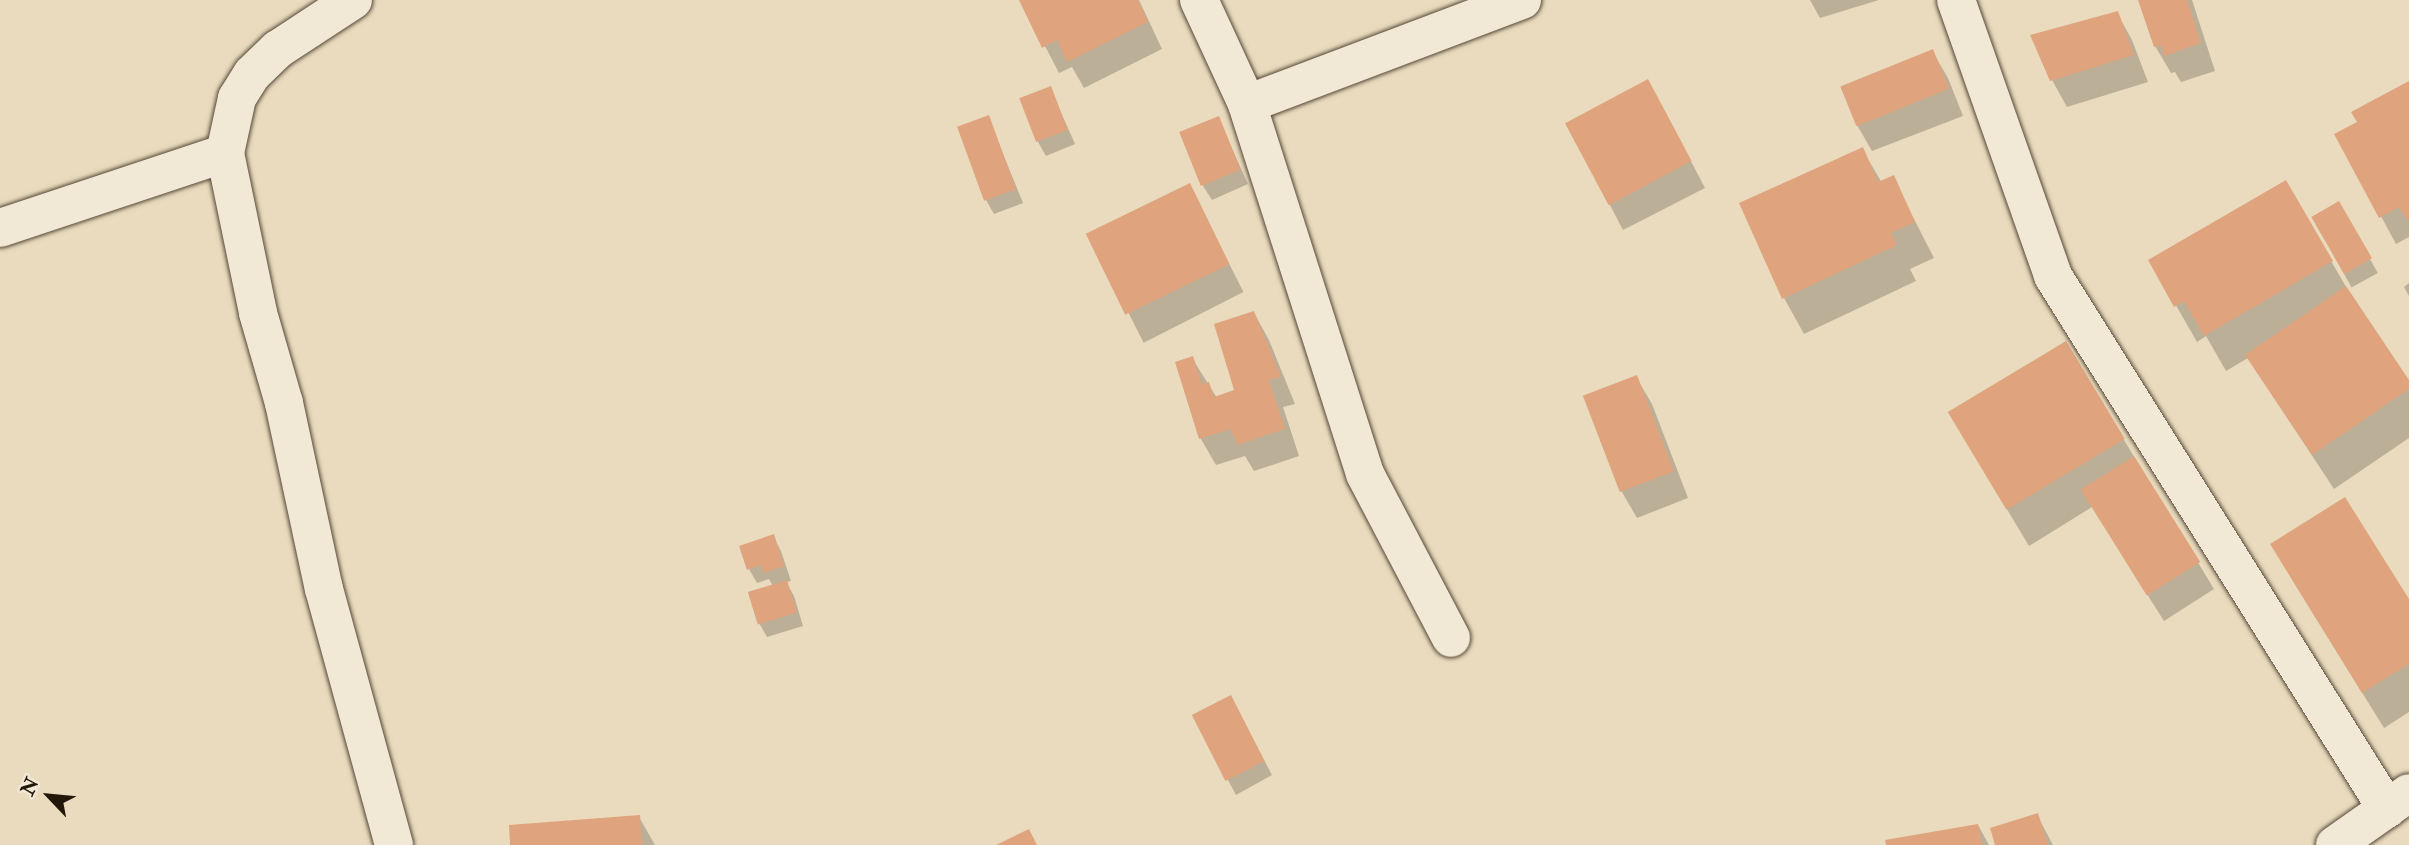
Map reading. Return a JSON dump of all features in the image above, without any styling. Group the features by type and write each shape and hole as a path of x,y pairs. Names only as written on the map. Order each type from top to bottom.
{"street":[{"path":"353,0 278,49 252,74 237,98 225,153 258,313 284,403 324,589 394,845"},
{"path":"1199,0 1247,104 1365,474 1451,638"},
{"path":"1247,104 1522,0"},
{"path":"1956,0 2053,276 2398,801 2334,845"},
{"path":"0,228 225,153"}],"building":[{"path":"1019,0 1138,0 1148,22 1067,62 1057,40 1042,48"},
{"path":"2138,0 2187,0 2201,43 2164,56 2161,45 2154,47"},
{"path":"2118,11 2134,55 2050,81 2030,35"},
{"path":"1933,49 1949,89 1856,126 1840,86"},
{"path":"1648,79 1692,161 1609,205 1565,123"},
{"path":"2409,81 2409,219 2407,220 2399,207 2379,218 2334,134 2357,122 2351,112"},
{"path":"1051,86 1068,130 1036,142 1019,98"},
{"path":"989,115 1016,189 984,201 957,127"},
{"path":"1219,116 1241,170 1201,186 1179,132"},
{"path":"1863,147 1878,182 1894,175 1915,222 1891,233 1897,245 1782,299 1739,203"},
{"path":"2286,180 2333,261 2204,336 2184,301 2174,307 2148,260"},
{"path":"1190,183 1229,264 1125,315 1086,234"},
{"path":"2339,201 2372,258 2344,274 2311,217"},
{"path":"2346,286 2409,380 2409,389 2312,455 2245,355"},
{"path":"1254,311 1281,377 1269,380 1285,429 1237,445 1231,429 1199,439 1175,362 1193,356 1202,384 1209,382 1214,397 1234,390 1214,324"},
{"path":"2066,341 2125,439 2006,510 1948,412"},
{"path":"1637,375 1674,471 1620,492 1583,396"},
{"path":"2134,456 2200,562 2147,595 2081,489"},
{"path":"2345,497 2409,599 2409,664 2362,693 2270,544"},
{"path":"774,534 784,566 764,573 761,565 747,570 739,546"},
{"path":"787,580 797,613 758,625 748,592"},
{"path":"1231,695 1265,761 1225,781 1192,715"},
{"path":"2038,813 2048,845 1995,845 1990,828"},
{"path":"640,815 642,845 510,845 509,825"},
{"path":"1978,824 1982,845 1886,845 1885,840"},
{"path":"1029,829 1037,845 996,845"}]}
